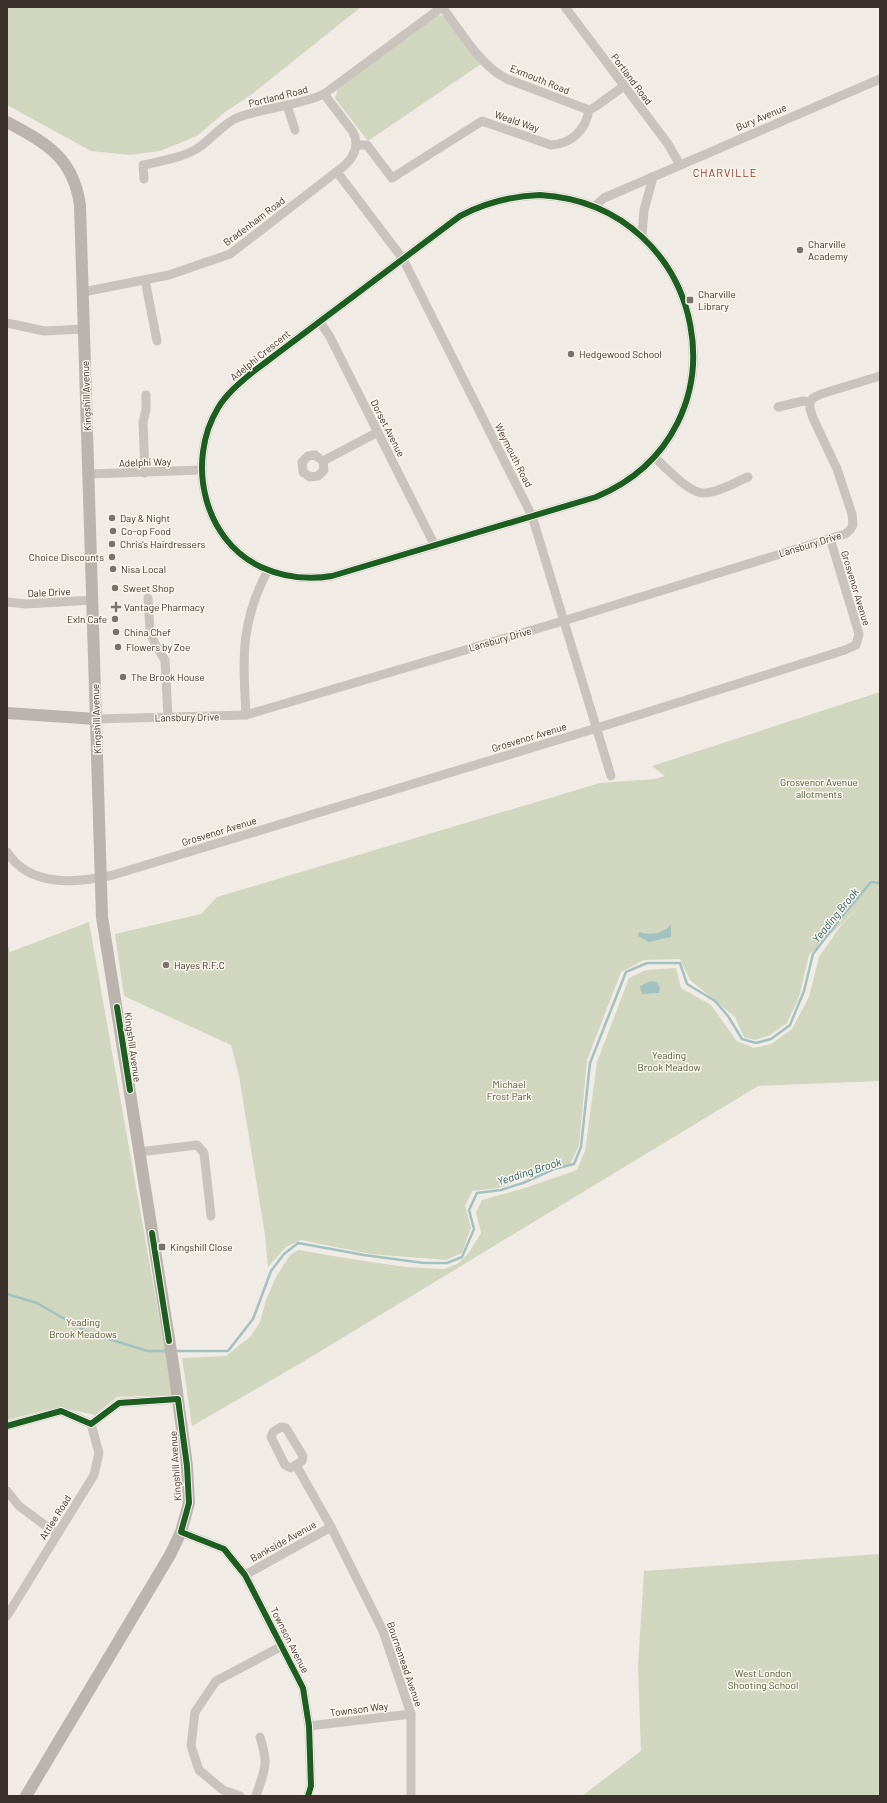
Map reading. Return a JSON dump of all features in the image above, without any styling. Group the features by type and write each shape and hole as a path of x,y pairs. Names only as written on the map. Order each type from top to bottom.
{"street":[{"name":"Portland Road","path":"144,180 143,165 193,151 212,138 228,123 238,117 310,100 324,94 442,7"},
{"name":"Exmouth Road","path":"442,7 486,64 495,72 507,79 588,110"},
{"name":"Portland Road","path":"565,7 668,144 680,165"},
{"name":"Bury Avenue","path":"594,207 604,198 880,79"},
{"path":"588,110 595,107 624,86"},
{"path":"324,94 353,132 356,145"},
{"path":"287,105 295,130"},
{"name":"Weald Way","path":"356,145 367,146 392,178 482,121 551,145 556,145 566,142 582,130 587,120 588,110"},
{"name":"Kingshill Avenue","path":"7,122 35,137 56,152 70,171 78,194 83,292 102,917 173,1362 187,1466 189,1503 181,1532 170,1555 26,1796"},
{"name":"Bradenham Road","path":"83,292 145,280 195,267 230,254 337,172 351,159 356,145"},
{"name":"Weymouth Road","path":"337,172 403,259 532,516 611,776"},
{"path":"642,236 644,210 652,182 651,177"},
{"name":"Adelphi Crescent","path":"540,195 566,199 594,207 626,224 642,236 659,254 676,280 687,308 693,339 692,375 685,404 669,437 654,457 639,471 615,488 596,497 332,576 305,578 283,574 268,570 245,558 224,535 213,518 206,500 201,470 202,452 208,428 223,400 254,371 460,216 473,209 496,201 518,196 540,195"},
{"path":"145,280 157,341"},
{"name":"Dorset Avenue","path":"320,322 330,337 435,546"},
{"path":"7,323 44,331 84,329"},
{"path":"778,407 803,401 810,402 813,398 821,394 880,376"},
{"path":"145,473 143,422 146,410 146,395"},
{"name":"Lansbury Drive","path":"7,713 96,719 246,715 563,621 830,538 850,530 854,521 844,486 813,418 810,409 810,402"},
{"path":"323,461 378,432"},
{"path":"654,457 687,486 697,492 710,492 748,477"},
{"name":"Adelphi Way","path":"89,474 201,470"},
{"name":"Grosvenor Avenue","path":"7,852 21,868 40,878 52,880 100,878 597,728 845,650 856,645 859,634 830,538"},
{"path":"246,715 244,666 245,633 252,605 268,570"},
{"path":"148,598 150,631 164,660 168,717"},
{"name":"Dale Drive","path":"7,602 26,604 92,600"},
{"path":"139,1152 197,1145 204,1153 211,1216"},
{"path":"7,1426 61,1411 91,1424 119,1403 178,1399"},
{"name":"Attlee Road","path":"7,1616 94,1475 99,1453 91,1424"},
{"name":"Bournemead Avenue","path":"296,1465 332,1527 383,1631 411,1714 411,1796"},
{"path":"7,1491 19,1506 57,1534"},
{"name":"Bankside Avenue","path":"245,1575 332,1527"},
{"name":"Townson Avenue","path":"181,1532 224,1549 245,1575 303,1688 310,1726 311,1786 308,1796"},
{"path":"240,1796 223,1790 199,1770 191,1746 195,1712 216,1681 282,1646"},
{"name":"Townson Way","path":"310,1726 411,1714"},
{"path":"256,1796 266,1765 266,1756 260,1737"}],"green space":[{"path":"7,7 361,7 251,95 225,112 197,136 160,151 130,155 91,151 7,105"},
{"path":"437,14 445,17 481,64 368,141 335,98 338,89"},
{"path":"880,692 880,886 878,888 880,889 880,1081 758,1086 301,1363 192,1426 182,1358 226,1356 251,1336 260,1322 266,1300 276,1277 290,1255 298,1250 406,1267 444,1269 457,1264 468,1254 481,1233 476,1212 482,1200 525,1188 577,1170 585,1151 597,1062 629,978 646,970 676,968 681,988 711,1005 737,1041 754,1048 771,1044 792,1029 809,997 819,957 842,924 864,902 809,955 799,997 787,1023 770,1035 755,1040 744,1037 735,1017 690,980 680,959 644,960 621,972 587,1060 579,1146 570,1164 556,1166 499,1188 472,1191 465,1206 471,1228 462,1253 446,1260 370,1254 301,1240 286,1247 268,1267 265,1235 239,1076 231,1045 124,996 115,934 201,914 217,897 600,783 655,779 665,776 652,766"},
{"name":"Yeading Brook Meadows","path":"89,922 173,1395 117,1397 95,1415 58,1407 7,1420 7,943 10,952"},
{"name":"West London Shooting School","path":"880,1554 880,1796 582,1796 641,1751 638,1666 644,1571"}],"water":[{"path":"671,925 671,937 649,942 638,936 639,932 652,934 660,932"},
{"path":"651,981 657,982 660,988 659,993 642,994 640,986"}],"waterway":[{"name":"Yeading Brook","path":"175,1351 228,1351 253,1319 271,1271 284,1254 298,1243 364,1255 424,1263 447,1263 462,1257 474,1229 469,1210 477,1193 501,1190 523,1183 554,1169 574,1164 581,1147 590,1063 626,972 647,963 680,963 687,984 715,1001 728,1016 742,1039 756,1043 771,1039 790,1025 804,991 813,954 871,882 880,883"},
{"name":"Yeading Brook","path":"7,1294 37,1303 89,1333 148,1351 168,1351"}],"cycle path":[{"path":"540,195 597,208 642,237 673,278 690,325 692,375 677,423 646,465 596,497 332,576 305,578 278,573 261,567 241,555 225,538 213,519 206,497 202,474 203,451 208,429 218,408 226,397 254,371 460,216 489,203 519,197 540,195"},
{"path":"117,1007 130,1090"},
{"path":"152,1233 169,1341"},
{"path":"7,1426 61,1411 91,1424 119,1403 178,1399 187,1466 189,1503 181,1532 224,1549 245,1575 303,1688 309,1726 311,1786 308,1796"}],"place":[{"name":"Charville Academy","path":"800,250"},
{"name":"Charville Library","path":"690,300"},
{"name":"Hedgewood School","path":"571,354"},
{"name":"Day & Night","path":"112,518"},
{"name":"Co-op Food","path":"113,531"},
{"name":"Chris's Hairdressers","path":"112,544"},
{"name":"Choice Discounts","path":"112,557"},
{"name":"Nisa Local","path":"113,569"},
{"name":"Sweet Shop","path":"115,588"},
{"name":"Vantage Pharmacy","path":"116,607"},
{"name":"Exln Cafe","path":"115,619"},
{"name":"China Chef","path":"116,632"},
{"name":"Flowers by Zoe","path":"118,647"},
{"name":"The Brook House","path":"123,677"},
{"name":"Hayes R.F.C","path":"166,965"},
{"name":"Kingshill Close","path":"162,1247"}],"district":[{"name":"CHARVILLE","path":"725,172"}],"park label":[{"name":"Grosvenor Avenue allotments","path":"819,788"},
{"name":"Yeading Brook Meadow","path":"669,1060"},
{"name":"Michael Frost Park","path":"509,1090"}]}
